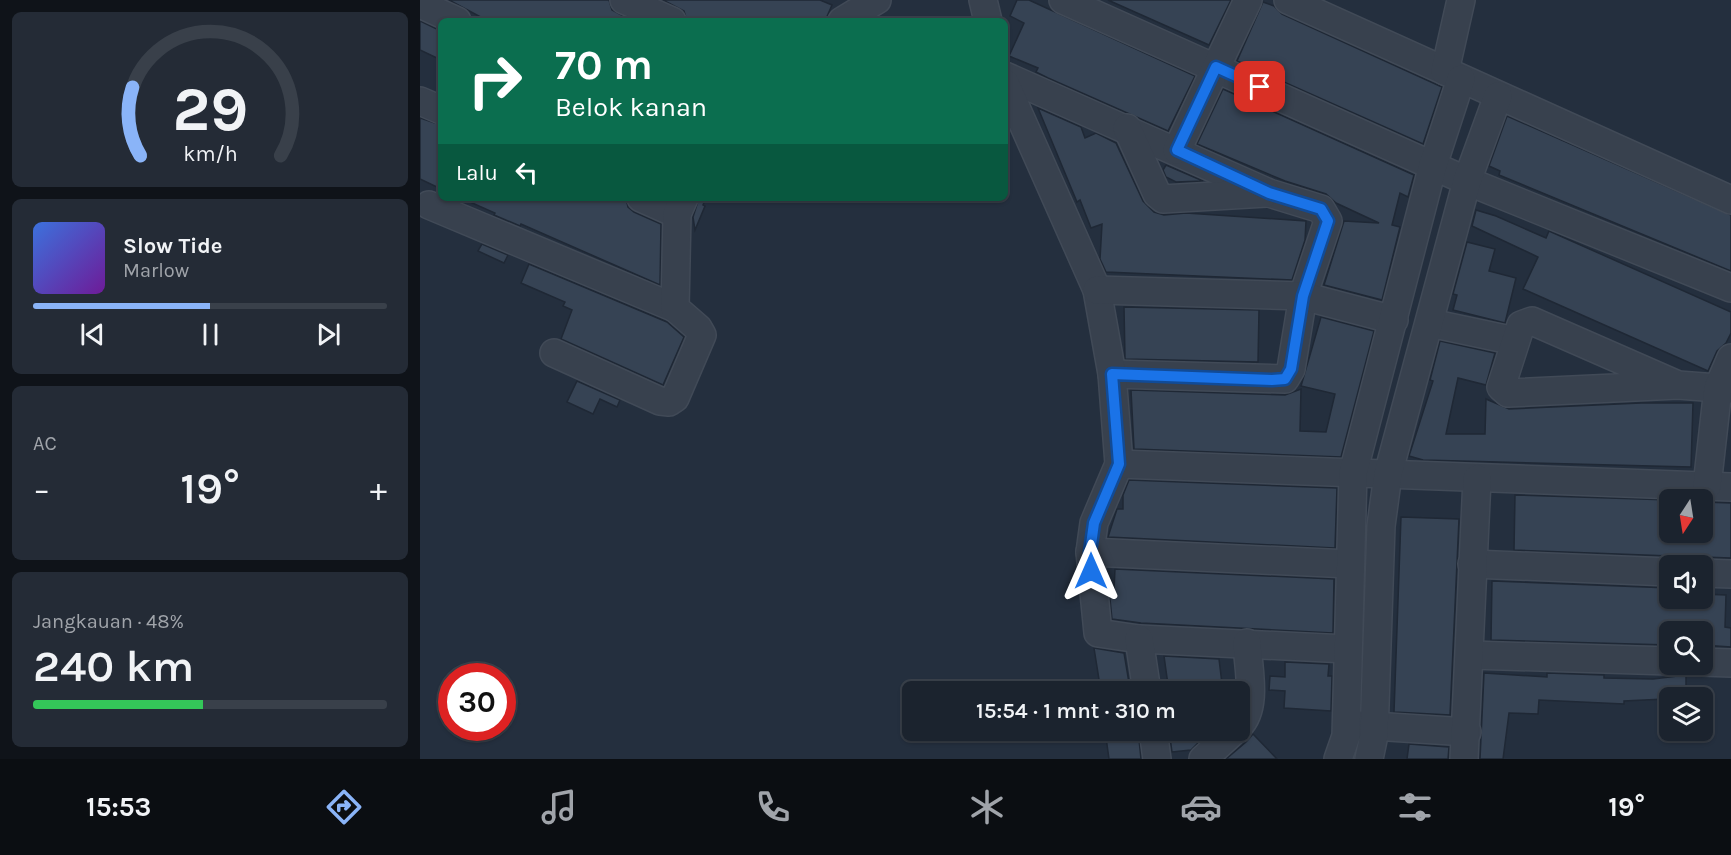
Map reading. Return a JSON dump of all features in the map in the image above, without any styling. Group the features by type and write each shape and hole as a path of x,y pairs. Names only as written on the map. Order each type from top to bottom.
{"street":[{"path":"624,0 665,18"},
{"path":"983,0 987,18"},
{"path":"1063,0 1467,181 1731,288"},
{"path":"1177,150 1248,0"},
{"path":"1288,0 1731,200"},
{"path":"1338,759 1344,746 1346,724 1353,473 1433,165 1453,75 1461,0"},
{"path":"420,4 450,18"},
{"path":"1008,77 1177,150 1269,193 1321,209 1326,214 1328,221 1303,296 1291,369 1285,379 1112,374"},
{"path":"1008,90 1097,290 1112,374 1119,464 1094,523 1090,552 1098,633 1138,639 1347,649"},
{"path":"1370,759 1374,725 1382,526 1388,474 1467,181 1498,96"},
{"path":"420,101 438,110"},
{"path":"1126,128 1157,194 1163,200 1269,193"},
{"path":"656,201 681,206 675,308"},
{"path":"429,205 675,308 698,328 702,335 675,398 669,402 660,401 554,353"},
{"path":"1097,290 1303,296 1394,320"},
{"path":"1678,385 1532,321 1521,325 1502,387 1508,393 1678,385 1725,388"},
{"path":"1430,323 1515,341"},
{"path":"1119,464 1719,487 1725,388 1731,358"},
{"path":"1464,759 1471,655 1472,564 1477,479"},
{"path":"1090,552 1350,564"},
{"path":"1472,564 1659,572"},
{"path":"1713,573 1731,574"},
{"path":"1138,639 1145,681"},
{"path":"1247,643 1249,681"},
{"path":"1471,655 1659,661"},
{"path":"1713,663 1731,663"},
{"path":"1346,724 1467,732"},
{"path":"1155,741 1157,759"},
{"path":"1203,759 1223,741"}],"building":[{"path":"449,0 609,0 612,10 627,18 482,18"},
{"path":"663,0 820,0 832,5 826,18 686,18 684,11"},
{"path":"1017,0 1029,0 1195,76 1168,131 1048,78 1036,72 1038,68 1009,56 1024,23 1010,16"},
{"path":"1108,0 1231,0 1209,45"},
{"path":"1263,2 1274,6 1282,14 1442,87 1423,144 1237,61"},
{"path":"420,21 438,30 438,59 420,50"},
{"path":"1223,89 1414,175 1408,197 1400,193 1392,225 1400,227 1382,300 1324,285 1344,221 1379,223 1336,203 1326,194 1285,181 1197,144"},
{"path":"1038,108 1081,127 1085,138 1096,133 1116,143 1143,201 1154,212 1164,215 1186,213 1306,221 1305,240 1292,280 1106,272 1100,259 1102,224 1091,228 1080,200 1077,202"},
{"path":"1507,116 1731,215 1731,271 1499,175 1500,171 1489,166"},
{"path":"420,118 438,124 438,188 420,179"},
{"path":"1166,165 1203,181 1176,182 1166,177 1163,170"},
{"path":"468,201 627,201 628,207 634,212 661,224 660,285 521,224 520,226 494,215 495,213"},
{"path":"698,201 705,201 703,205 705,206 695,230 693,217"},
{"path":"1476,210 1496,216 1546,238 1549,231 1731,312 1731,333 1726,343 1717,351 1708,371 1523,289 1538,257 1472,226"},
{"path":"1467,242 1495,249 1489,271 1516,278 1505,323 1453,310 1457,295 1453,294"},
{"path":"482,244 508,255 504,263 478,251"},
{"path":"529,264 667,322 684,337 663,385 561,339 572,310 563,306 565,302 521,283"},
{"path":"1124,307 1259,310 1258,362 1125,359"},
{"path":"1321,317 1374,331 1341,457 1134,449 1131,390 1285,395 1301,389 1300,431 1326,432 1335,394 1301,386"},
{"path":"1440,341 1495,353 1486,385 1458,378 1446,434 1485,434 1486,399 1509,409 1693,403 1691,467 1423,460 1409,456 1433,381 1430,380"},
{"path":"577,381 620,400 617,407 600,399 593,414 567,402"},
{"path":"1129,480 1337,488 1335,548 1108,537 1117,509 1123,509 1123,495"},
{"path":"1515,495 1659,500 1659,543 1713,543 1713,502 1731,503 1731,558 1713,557 1713,555 1659,556 1514,550"},
{"path":"1401,517 1459,519 1450,715 1394,712"},
{"path":"1115,569 1334,579 1333,633 1141,623 1112,619 1109,589 1114,589"},
{"path":"1492,581 1659,588 1659,609 1713,609 1713,594 1726,595 1725,627 1731,628 1731,647 1713,646 1713,621 1659,621 1659,645 1491,640"},
{"path":"1094,648 1124,653 1129,681 1099,681"},
{"path":"1164,656 1219,659 1222,681 1167,681"},
{"path":"1285,662 1329,664 1328,676 1332,676 1331,711 1284,708 1285,691 1269,690 1270,676 1285,677"},
{"path":"1484,673 1547,677 1547,673 1604,675 1604,678 1653,679 1686,675 1686,687 1659,687 1659,699 1624,701 1624,704 1539,700 1538,714 1509,713 1503,759 1480,759"},
{"path":"1253,734 1277,759 1226,759 1247,741 1250,741"},
{"path":"1107,741 1139,741 1141,759 1109,759"},
{"path":"1170,741 1200,741 1191,750 1172,752"},
{"path":"1409,744 1449,747 1448,759 1407,759"}],"route":[{"path":"1091,571 1090,552 1094,523 1119,464 1112,374 1272,380 1285,379 1291,369 1303,296 1328,221 1326,214 1321,209 1269,193 1177,150 1216,67 1260,87"}]}
